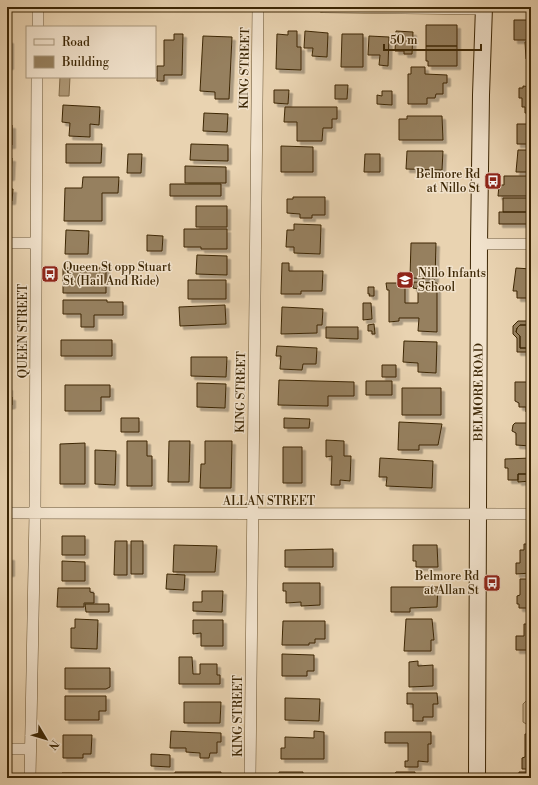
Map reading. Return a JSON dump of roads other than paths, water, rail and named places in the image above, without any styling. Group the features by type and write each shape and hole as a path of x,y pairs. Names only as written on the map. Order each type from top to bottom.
{"main road":[{"name":"BELMORE ROAD","path":"476,778 479,244 484,8"}],"street":[{"path":"38,7 38,26"},
{"name":"KING STREET","path":"250,778 258,7"},
{"path":"323,7 484,8"},
{"name":"QUEEN STREET","path":"30,778 35,513 38,78"},
{"path":"7,243 36,243"},
{"path":"479,244 531,244"},
{"name":"ALLAN STREET","path":"7,513 531,514"},
{"path":"7,749 30,749"}],"place":[{"name":"Belmore Rd at Nillo St","path":"493,181"},
{"name":"Queen St opp Stuart St (Hail And Ride)","path":"50,274"},
{"name":"Nillo Infants School","path":"405,280"},
{"name":"Belmore Rd at Allan St","path":"492,583"}]}
